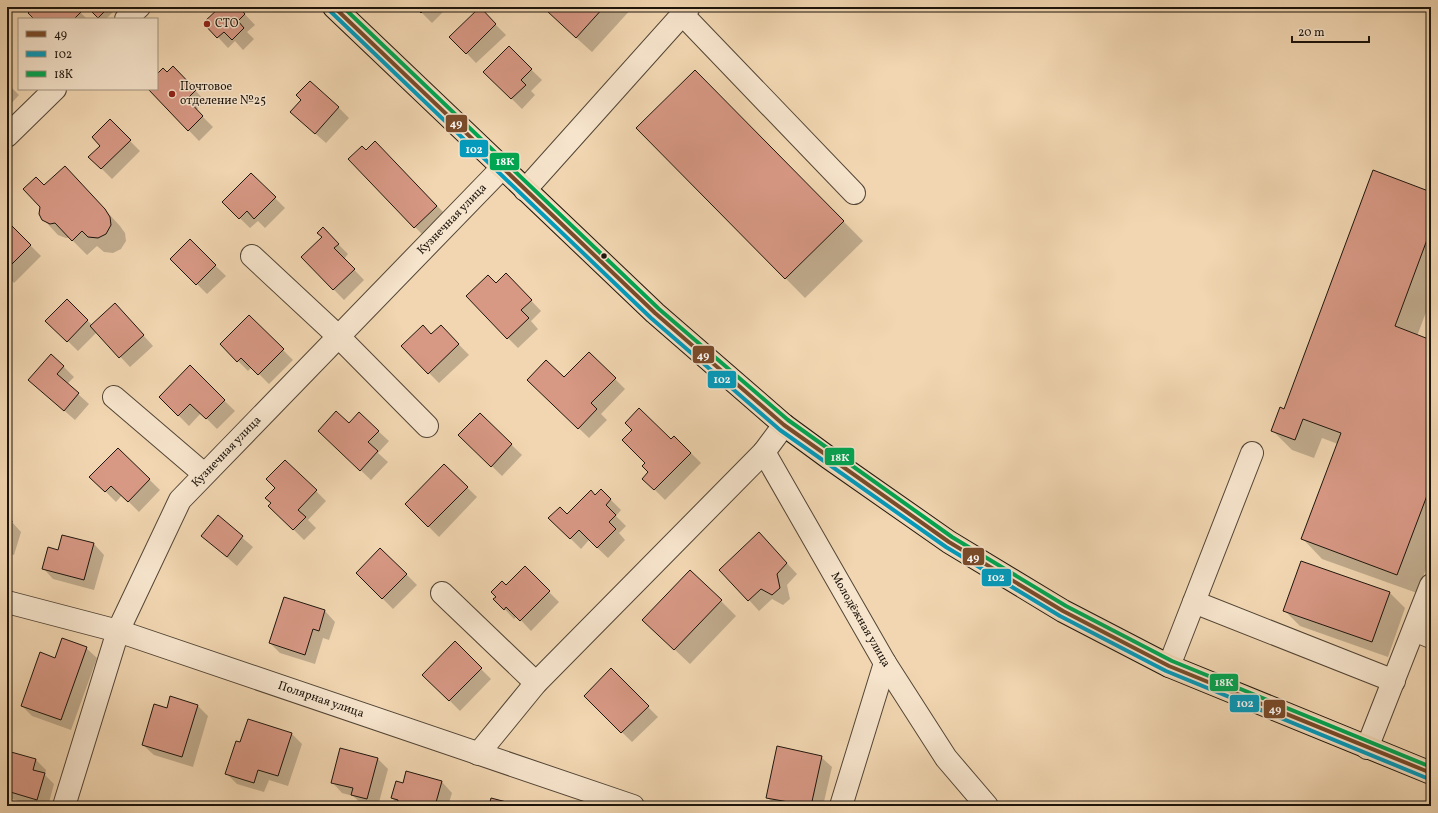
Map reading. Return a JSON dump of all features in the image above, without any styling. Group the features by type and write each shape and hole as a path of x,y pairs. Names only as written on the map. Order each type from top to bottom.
{"main road":[{"path":"334,7 655,313 784,425 949,542 1062,612 1169,666 1431,773"}],"street":[{"path":"127,18 139,7"},
{"path":"525,190 686,11 854,193"},
{"path":"7,136 54,90"},
{"name":"Кузнечная улица","path":"64,806 118,632 180,500 502,168"},
{"path":"252,256 339,337 427,426"},
{"path":"114,397 204,474"},
{"path":"478,754 536,683 764,452 784,425"},
{"name":"Молодёжная улица","path":"764,452 885,663 946,758 988,806"},
{"path":"1169,666 1252,452"},
{"path":"1367,748 1394,681 1422,634 1431,585"},
{"path":"442,593 536,683"},
{"name":"Полярная улица","path":"7,602 118,632 633,806"},
{"path":"1194,602 1394,681"},
{"path":"841,806 885,663"}],"building":[{"path":"34,7 77,7 81,12 75,18 33,18 28,13"},
{"path":"87,7 109,7 98,18"},
{"path":"220,7 239,7 245,14 238,21 244,28 232,40 224,32 217,38 203,23"},
{"path":"415,7 427,7 421,13"},
{"path":"480,7 496,24 466,54 449,37"},
{"path":"550,7 604,7 576,38 547,11"},
{"path":"509,46 532,69 521,80 526,85 511,99 483,72"},
{"name":"Почтовое отделение №25","path":"173,66 196,90 187,99 203,116 188,131 149,90 158,90 158,73 163,68 167,72"},
{"path":"695,70 844,221 785,279 636,128"},
{"path":"310,81 339,107 315,134 290,112 301,100 296,95"},
{"path":"110,119 131,140 101,169 88,157 100,146 92,137"},
{"path":"375,141 437,206 414,228 348,159 362,146 366,150"},
{"path":"65,166 105,209 110,217 111,225 106,234 98,238 88,237 82,231 72,241 55,223 50,224 42,220 39,214 40,207 23,189 36,177 44,185"},
{"path":"1373,170 1431,192 1431,229 1395,326 1431,340 1431,485 1397,575 1301,539 1341,433 1303,419 1295,440 1271,431 1280,407 1284,409"},
{"path":"251,173 276,197 254,219 247,211 239,219 222,202"},
{"path":"9,223 31,245 7,269 7,225"},
{"path":"323,227 339,244 334,248 355,269 333,290 301,257 322,237 317,233"},
{"path":"190,239 216,265 196,285 170,259"},
{"path":"506,273 532,300 521,310 529,318 507,339 466,296 488,275 496,283"},
{"path":"67,299 88,320 67,342 45,321"},
{"path":"115,303 144,335 119,358 90,326"},
{"path":"249,315 284,349 258,375 241,358 237,362 220,344"},
{"path":"423,325 431,334 441,325 459,344 428,374 401,346"},
{"path":"589,352 616,378 591,403 597,409 578,429 527,380 546,360 564,377"},
{"path":"51,354 64,366 57,374 79,393 64,411 28,380"},
{"path":"190,365 225,400 206,419 190,404 178,416 159,397"},
{"path":"639,408 671,439 674,436 691,453 654,490 642,479 648,472 642,466 645,463 622,440 632,430 625,423"},
{"path":"336,411 349,423 359,412 379,431 368,442 378,451 360,471 318,431"},
{"path":"480,413 512,444 491,467 458,435"},
{"path":"118,448 150,479 128,502 111,486 105,492 89,477"},
{"path":"285,460 317,490 298,510 306,517 293,530 268,506 271,503 265,498 275,488 266,479"},
{"path":"444,464 468,487 428,527 405,504"},
{"path":"601,489 611,499 606,505 616,515 609,522 616,529 597,548 579,530 570,539 548,518 560,507 567,514 591,490 595,495"},
{"path":"218,515 243,536 227,557 201,536"},
{"path":"7,519 12,521 7,536"},
{"path":"759,532 787,563 777,574 780,588 772,595 761,589 748,601 719,570"},
{"path":"62,535 94,543 84,580 42,569 48,547 58,550"},
{"path":"380,548 407,574 382,599 356,573"},
{"path":"1301,561 1390,592 1372,642 1283,611"},
{"path":"525,566 550,591 520,621 506,607 504,610 493,599 496,597 491,592 502,581 506,585"},
{"path":"690,570 722,600 674,650 642,620"},
{"path":"284,597 325,610 319,631 313,629 305,655 269,643"},
{"path":"62,638 87,647 61,720 21,706 40,652 55,658"},
{"path":"455,641 482,668 449,701 422,675"},
{"path":"611,668 649,706 621,733 584,696"},
{"path":"170,696 198,705 182,757 142,745 154,704 167,708"},
{"path":"248,719 292,733 278,776 258,770 254,783 225,774 236,741 240,742"},
{"path":"777,746 822,756 811,806 766,798"},
{"path":"340,748 378,758 367,799 351,795 353,788 331,783"},
{"path":"11,752 36,759 33,770 45,773 37,800 7,791 7,766"},
{"path":"406,771 442,781 435,806 401,806 397,805 398,800 391,798 396,781 403,783"},
{"path":"491,798 522,806 489,806"}],"transit line":[{"name":"49","path":"334,7 655,313 784,425 949,542 1063,611 1169,666 1431,773"},
{"name":"18К","path":"343,7 659,309 788,420 952,537 1066,606 1172,661 1431,767"},
{"name":"102","path":"330,11 651,318 780,430 946,547 1060,616 1166,671 1429,779"}],"place":[{"name":"СТО","path":"207,24"},
{"name":"Почтовое отделение №25","path":"172,94"}]}
